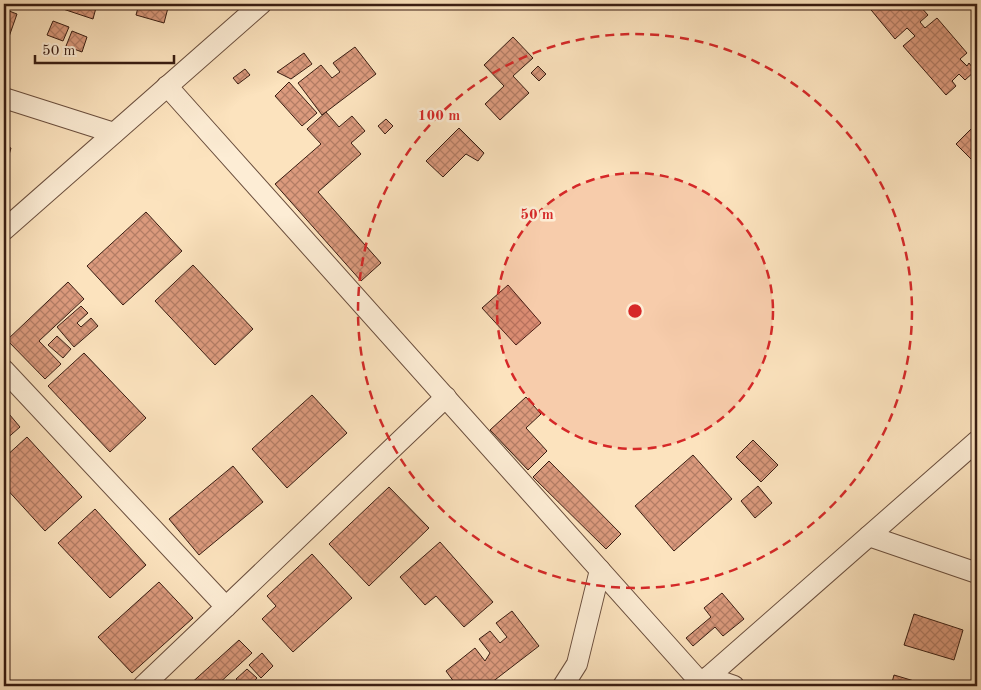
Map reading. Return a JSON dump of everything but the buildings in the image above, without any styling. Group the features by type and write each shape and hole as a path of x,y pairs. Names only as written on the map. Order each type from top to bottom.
{"street":[{"path":"4,230 261,4"},
{"path":"167,86 702,682 734,686"},
{"path":"4,98 114,133"},
{"path":"4,370 226,607"},
{"path":"143,686 446,397"},
{"path":"702,682 977,441"},
{"path":"869,536 977,573"},
{"path":"563,686 577,664 600,570"}]}
